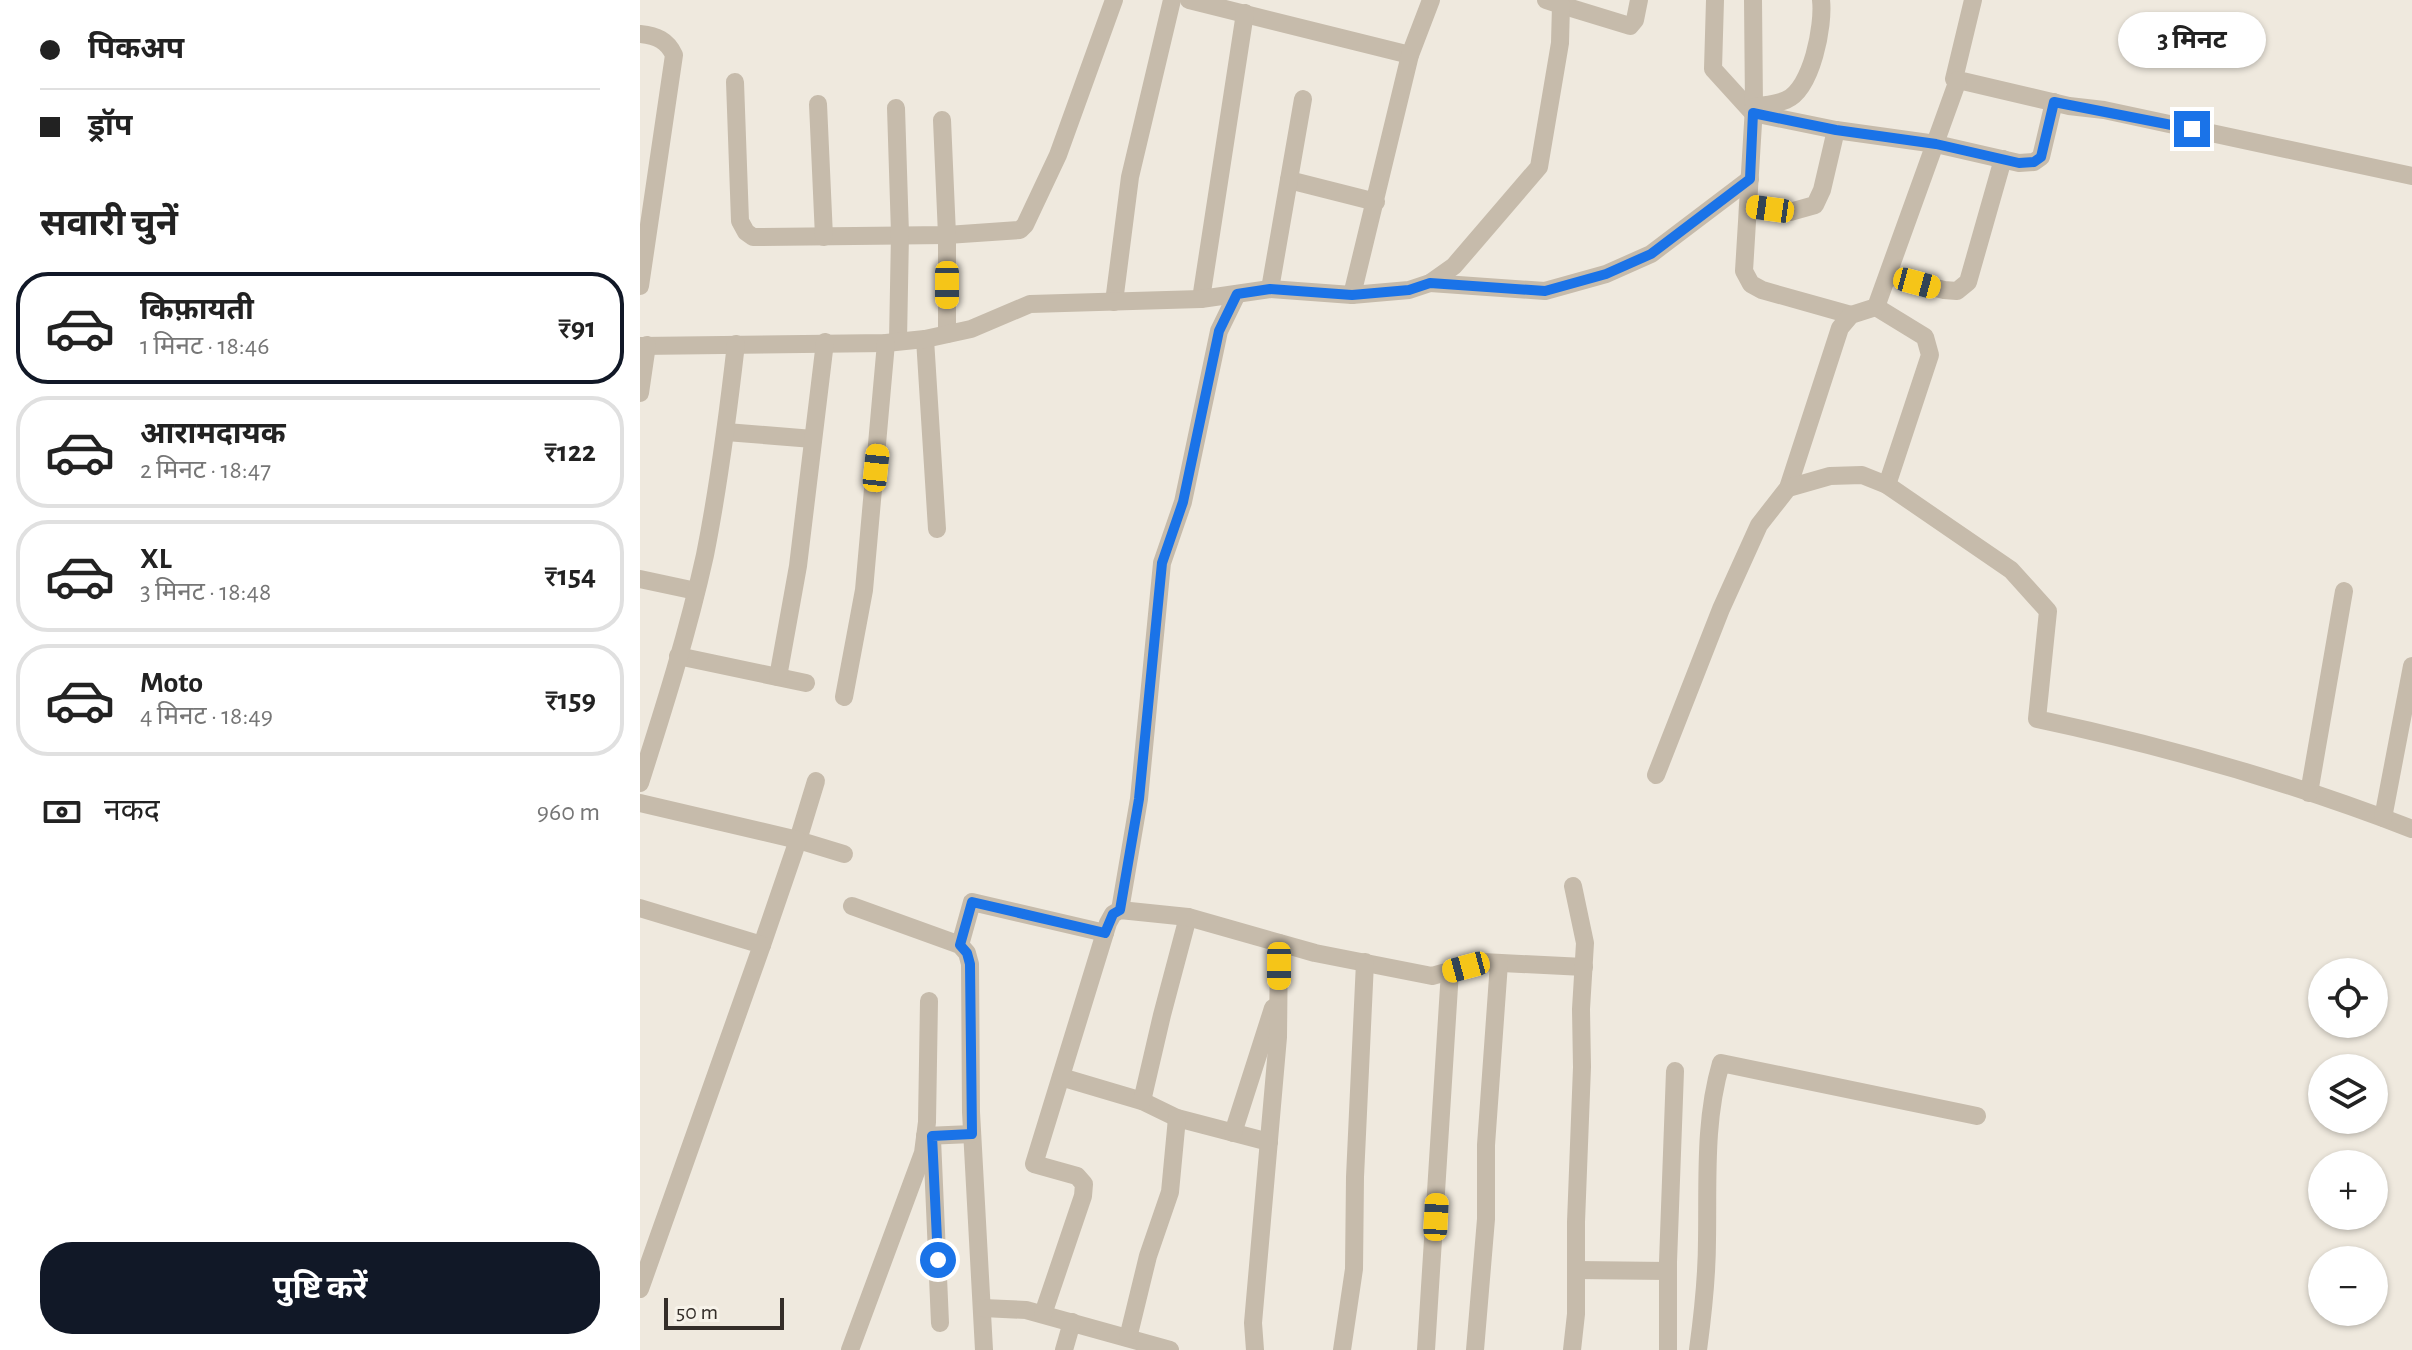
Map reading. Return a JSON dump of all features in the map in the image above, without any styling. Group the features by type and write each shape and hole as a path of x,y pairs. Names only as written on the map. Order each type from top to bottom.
{"street":[{"path":"735,82 740,221 746,232 764,239 1013,231 1025,225 1058,155 1114,0"},
{"path":"1114,302 1130,177 1172,0"},
{"path":"1189,0 1410,55"},
{"path":"1352,295 1410,55 1431,0"},
{"path":"640,393 643,345 892,342 971,329 1030,304 1201,299 1270,289 1352,295 1409,290 1430,283 1454,266 1539,167 1560,43 1556,2 1630,26 1635,20 1639,0"},
{"path":"1715,0 1713,69 1754,110 1836,130 1936,144 2019,163 2034,162 2041,157 2054,102"},
{"path":"1753,0 1754,110 1744,271 1751,284 1762,290 1851,315"},
{"path":"1754,110 1789,99 1806,81 1822,21 1821,0"},
{"path":"1973,0 1954,79 2412,176"},
{"path":"1201,299 1245,13"},
{"path":"640,34 658,37 669,45 674,55 640,286"},
{"path":"1876,307 1958,80"},
{"path":"1270,289 1303,99"},
{"path":"818,104 824,237"},
{"path":"844,697 864,590 892,342 900,234 896,108"},
{"path":"942,120 947,334"},
{"path":"1749,206 1790,212 1815,205 1822,190 1836,130"},
{"path":"1889,276 1957,291 1968,282 2003,159"},
{"path":"1430,283 1545,291 1606,274 1651,254 1750,179"},
{"path":"1289,180 1376,202"},
{"path":"1120,910 1139,799 1162,563 1183,502 1219,331 1237,294"},
{"path":"1656,775 1721,609 1759,525 1788,488 1840,328 1851,315 1876,307 1925,337 1930,355 1887,485"},
{"path":"925,339 937,529"},
{"path":"778,677 798,566 825,342"},
{"path":"640,783 696,591 726,432 736,344"},
{"path":"726,432 813,439"},
{"path":"1788,488 1830,476 1862,475 1887,485 2011,570 2048,611 2037,719 2207,761 2412,829"},
{"path":"640,579 696,591"},
{"path":"2309,793 2344,591"},
{"path":"678,656 806,683"},
{"path":"2383,818 2412,666"},
{"path":"640,1289 762,945 816,781"},
{"path":"640,803 798,840 844,854"},
{"path":"1572,1350 1576,1314 1585,943 1573,886"},
{"path":"960,945 972,902 1105,933"},
{"path":"852,906 960,945 967,953 970,964 972,1134 984,1350"},
{"path":"640,908 762,945"},
{"path":"1043,1314 1083,1196 1084,1184 1077,1176 1034,1164 1113,914 1120,910 1188,917 1279,943 1432,976 1482,962 1584,967"},
{"path":"1142,1101 1188,917"},
{"path":"1255,1350 1253,1323 1278,1037 1279,943"},
{"path":"1342,1350 1354,1269 1365,962"},
{"path":"1475,1350 1486,1219 1486,1145 1499,963"},
{"path":"1426,1350 1450,971"},
{"path":"1233,1133 1279,990"},
{"path":"929,1001 928,1136 940,1323"},
{"path":"1698,1350 1705,1299 1707,1164 1712,1094 1721,1063 1977,1116"},
{"path":"1668,1350 1675,1071"},
{"path":"1061,1077 1142,1101 1177,1118 1269,1142"},
{"path":"1128,1338 1148,1256 1170,1192 1177,1118"},
{"path":"928,1136 972,1134"},
{"path":"850,1350 928,1136"},
{"path":"1576,1270 1668,1271"},
{"path":"983,1308 1026,1310 1162,1349"},
{"path":"1064,1350 1072,1322"}],"route":[{"path":"938,1260 932,1136 972,1134 970,964 967,953 960,945 972,902 1105,933 1113,914 1120,910 1139,799 1162,563 1183,502 1219,331 1237,294 1270,289 1352,295 1409,290 1430,283 1545,291 1606,274 1651,254 1750,179 1753,113 1836,130 1936,144 2019,163 2034,162 2041,157 2054,102 2192,129"}]}
